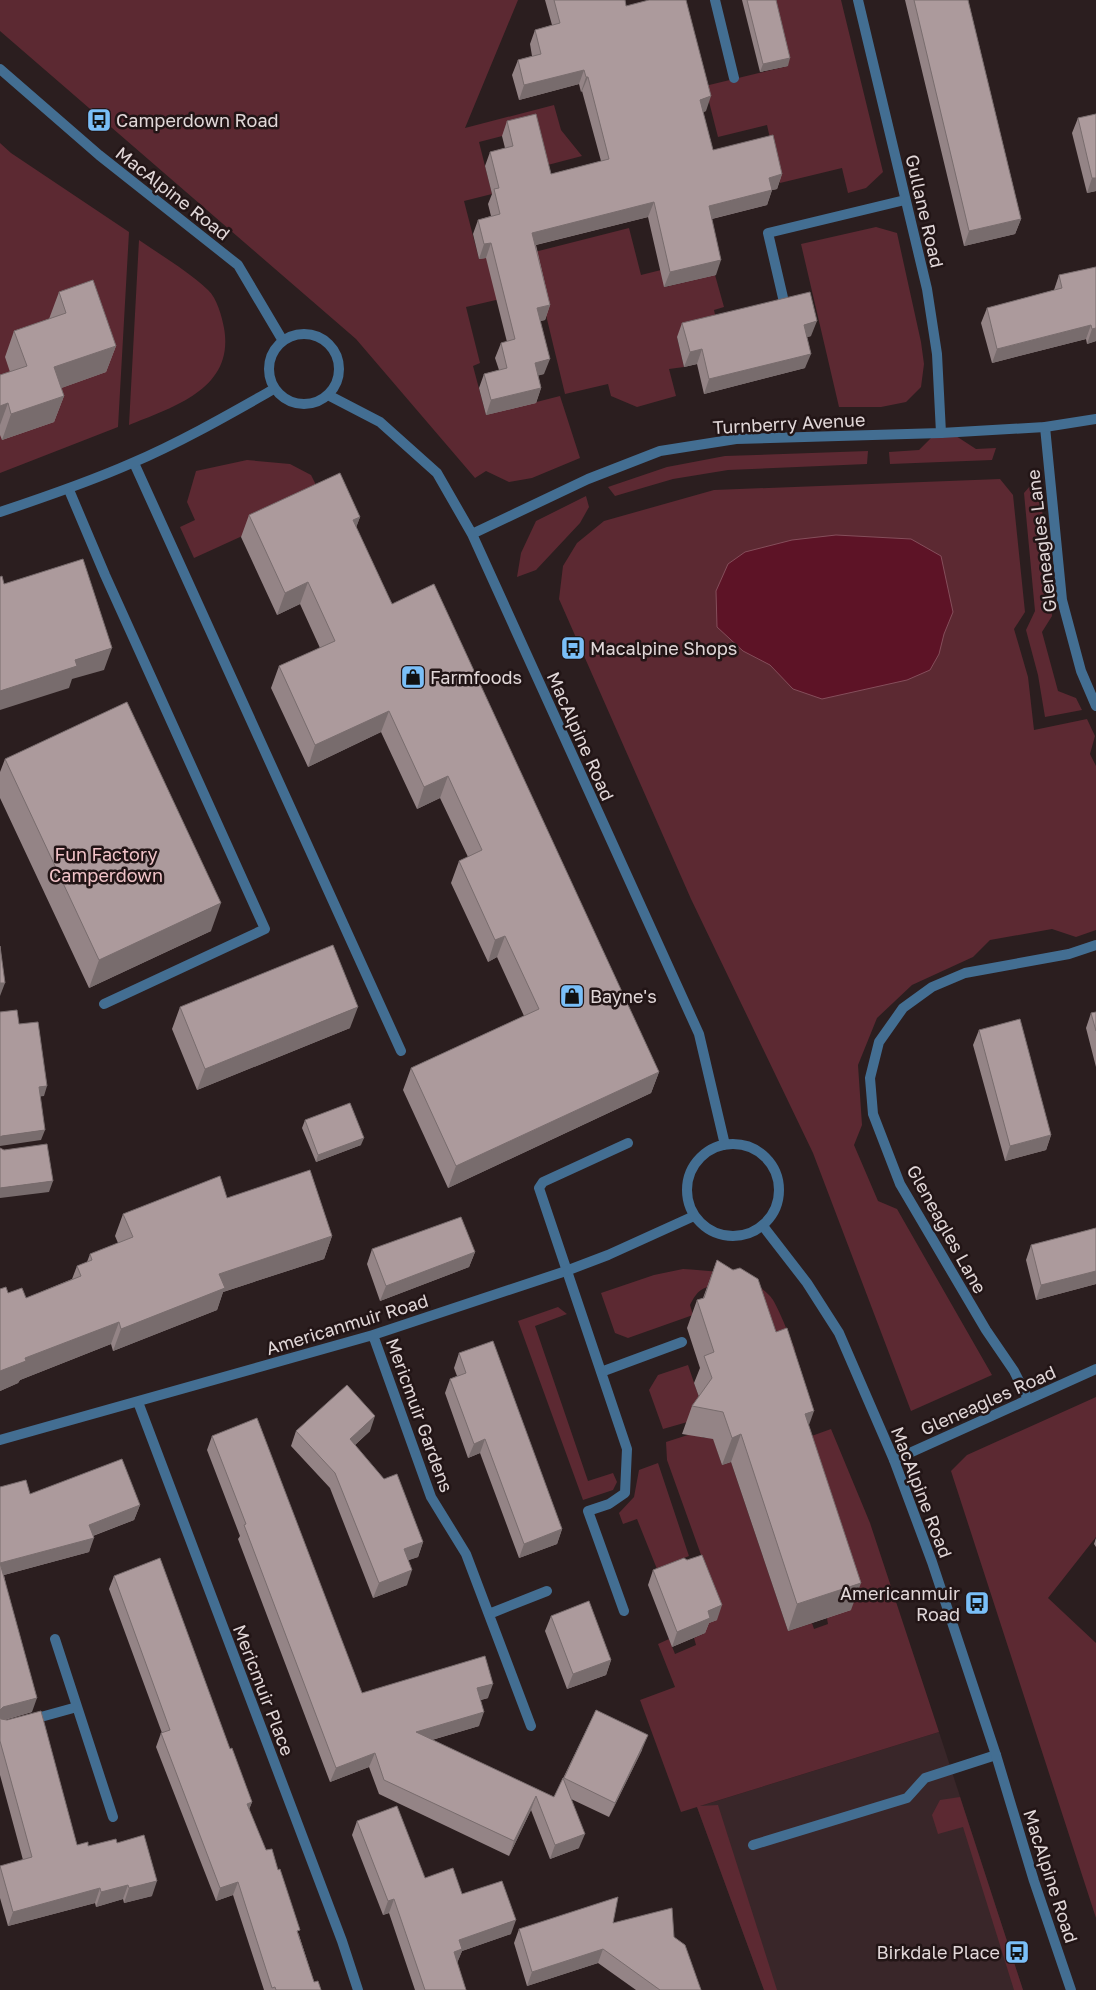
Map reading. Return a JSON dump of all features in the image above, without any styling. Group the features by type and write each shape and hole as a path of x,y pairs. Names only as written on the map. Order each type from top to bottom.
{"street":[{"path":"715,0 734,78"},
{"name":"Gullane Road","path":"858,0 927,289 937,354 940,433"},
{"name":"MacAlpine Road","path":"0,69 99,155 238,265 283,341"},
{"path":"784,302 768,233 905,200"},
{"path":"306,334 318,336 329,343 339,362 339,374 335,386 328,395 318,402 294,403 274,389 269,365 273,353 283,341 294,336 306,334"},
{"path":"0,512 69,490 134,463 211,425 274,389"},
{"name":"MacAlpine Road","path":"328,395 380,422 437,473 472,534 699,1034 725,1145"},
{"name":"Turnberry Avenue","path":"472,534 588,479 660,451 736,439 940,433 1045,427 1096,419"},
{"name":"Gleneagles Lane","path":"1045,427 1062,600 1081,671 1096,706"},
{"path":"134,463 401,1051"},
{"path":"69,490 105,575 265,929 104,1004"},
{"name":"Gleneagles Lane","path":"1028,1399 1014,1371 986,1330 900,1184 873,1114 870,1078 879,1042 903,1008 932,987 965,973 1069,954 1096,945"},
{"path":"624,1611 588,1511 610,1504 625,1493 627,1449 540,1193 540,1185 628,1144"},
{"path":"740,1144 754,1149 767,1158 775,1170 779,1185 778,1200 773,1215 763,1226 749,1233 734,1237 719,1234 705,1227 694,1216 688,1202 687,1187 690,1172 698,1159 710,1149 740,1144"},
{"name":"Americanmuir Road","path":"0,1440 373,1336 566,1271 608,1255 694,1216"},
{"name":"MacAlpine Road","path":"763,1226 801,1276 839,1333 894,1460 932,1562 996,1755 1034,1882 1071,1990"},
{"name":"Mericmuir Gardens","path":"373,1336 431,1497 466,1554 531,1726"},
{"path":"601,1372 682,1342"},
{"name":"Gleneagles Road","path":"894,1460 1096,1369"},
{"name":"Mericmuir Place","path":"138,1402 342,1941 358,1990"},
{"path":"489,1614 547,1591"},
{"path":"55,1639 113,1817"},
{"path":"19,1722 77,1706"},
{"path":"753,1845 907,1798 925,1778 996,1755"}],"shaded area":[{"path":"0,0 518,0 465,128 554,105 561,130 582,156 540,167 530,129 479,142 492,194 464,201 479,259 501,254 507,259 629,228 641,275 661,270 665,287 715,275 724,307 714,310 718,328 677,337 684,367 669,369 676,396 637,407 611,396 608,384 565,394 546,315 496,300 466,307 480,363 473,366 486,415 560,396 580,458 532,478 509,482 486,471 475,478 356,339 0,31"},
{"path":"772,0 841,0 883,172 866,188 848,193 842,168 780,183 767,125 718,137 705,86 788,66"},
{"path":"0,143 11,153 129,232 118,427 0,473"},
{"path":"876,227 897,233 921,342 924,364 921,387 906,402 881,407 839,407 801,244"},
{"path":"139,240 183,270 211,293 222,319 225,349 220,366 210,381 197,393 164,411 129,425"},
{"path":"933,436 956,436 976,449 996,448 992,460 890,464 889,452 919,450"},
{"path":"868,451 867,464 728,470 673,479 615,496 608,487 667,467 725,456"},
{"path":"247,460 290,464 311,475 323,499 194,558 180,527 195,520 187,502 196,471"},
{"path":"1037,478 1050,562 1052,616 1042,632 1058,691 1076,698 1082,710 1045,717 1038,675 1026,630 1035,611 1024,493"},
{"path":"1000,479 1013,495 1025,612 1014,629 1028,677 1034,730 1087,719 1095,736 1090,754 1096,766 1096,930 1076,937 1052,929 990,940 973,957 912,985 877,1018 858,1065 862,1125 854,1145 878,1201 897,1209 992,1375 911,1411 813,1153 691,899 559,599 563,566 577,543 604,521 714,490"},
{"path":"586,496 589,507 580,523 536,570 517,577 521,553 536,521"},
{"path":"836,535 911,539 941,556 953,612 944,634 939,654 930,670 907,680 822,699 793,689 770,665 743,651 717,627 716,591 728,564 745,552 792,540"},
{"path":"683,1269 729,1274 741,1277 761,1288 770,1296 776,1306 795,1349 766,1360 719,1286 704,1288 695,1296 690,1305 693,1315 628,1338 615,1333 601,1293 654,1275"},
{"path":"558,1307 567,1314 535,1326 588,1481 613,1473 617,1482 613,1490 583,1500 518,1321"},
{"path":"688,1365 704,1412 691,1421 663,1429 649,1390 658,1375"},
{"path":"1096,1397 1096,1537 1048,1598 1096,1643 1096,1918 951,1471 967,1455"},
{"path":"831,1429 870,1523 939,1732 700,1806 718,1805 777,1990 764,1990 697,1807 681,1812 640,1700 675,1687 658,1644 669,1639 675,1654 696,1645 694,1638 705,1633 705,1566 667,1460 666,1442 694,1433 704,1438 712,1435 722,1465 731,1462 788,1631 812,1623 814,1629 828,1624 795,1442"},
{"path":"658,1463 689,1556 657,1569 637,1519 623,1524 619,1513 634,1497 639,1470"},
{"path":"939,1732 1023,1990 764,1990 697,1807"},
{"path":"960,1797 1023,1990 1014,1990 963,1827 938,1834 932,1815 940,1800"}],"building":[{"path":"554,0 625,0 626,6 649,0 686,0 711,96 700,100 713,150 773,135 782,174 769,178 772,190 709,206 721,260 670,272 654,202 532,233 550,305 537,308 550,359 535,363 541,388 491,400 484,374 507,368 501,343 515,339 491,243 484,244 478,220 500,214 494,189 499,188 490,152 513,146 507,121 536,114 551,174 609,159 588,77 586,77 584,70 524,85 518,60 541,54 535,30 560,23"},
{"path":"747,0 776,0 790,58 763,64"},
{"path":"914,0 968,0 1021,219 969,231"},
{"path":"1096,114 1096,178 1092,178 1078,118"},
{"path":"1096,267 1096,328 1092,329 1091,325 997,349 987,308 1062,288 1059,275"},
{"path":"93,280 116,346 54,367 64,396 11,414 8,403 0,406 0,375 27,366 14,331 66,313 59,292"},
{"path":"810,292 817,321 804,325 811,354 709,379 702,349 690,352 682,323"},
{"path":"340,473 360,517 353,520 392,604 434,584 659,1072 456,1166 411,1068 539,1009 505,936 495,940 459,861 482,850 448,776 424,787 389,711 315,745 279,666 335,641 308,582 285,593 249,515"},
{"path":"83,559 112,648 75,660 77,666 0,691 0,577 2,576 4,584"},
{"name":"Fun Factory Camperdown","path":"127,702 221,903 99,960 5,759"},
{"path":"333,945 358,1007 205,1069 180,1007"},
{"path":"0,946 5,983 0,983"},
{"path":"17,1010 19,1024 38,1022 47,1086 39,1087 45,1130 0,1137 0,1012"},
{"path":"1096,1012 1096,1031 1091,1013"},
{"path":"1020,1019 1051,1135 1010,1146 979,1030"},
{"path":"350,1103 364,1138 318,1155 305,1120"},
{"path":"47,1144 53,1181 0,1188 0,1148 4,1150"},
{"path":"310,1170 332,1236 219,1274 225,1288 121,1329 119,1322 25,1358 26,1361 0,1371 0,1289 6,1287 8,1293 22,1288 26,1298 81,1276 77,1266 92,1260 90,1254 133,1237 123,1214 220,1176 227,1198"},
{"path":"461,1217 475,1252 386,1286 372,1249"},
{"path":"1096,1228 1096,1271 1041,1285 1031,1245"},
{"path":"717,1260 733,1270 740,1268 758,1279 776,1332 787,1328 814,1411 805,1414 861,1583 797,1604 741,1434 732,1438 723,1412 692,1406 712,1378 704,1356 714,1352 697,1300 704,1298"},
{"path":"493,1341 562,1529 524,1544 485,1439 474,1444 450,1379 466,1373 459,1353"},
{"path":"347,1385 375,1416 350,1439 384,1479 397,1474 423,1542 404,1549 412,1570 379,1583 335,1473 296,1431"},
{"path":"257,1418 362,1693 485,1656 493,1684 477,1688 484,1712 416,1732 554,1797 563,1778 585,1834 555,1845 536,1796 514,1841 384,1780 375,1753 336,1768 212,1436"},
{"path":"122,1459 140,1505 89,1525 94,1538 0,1563 0,1487 26,1480 30,1494"},
{"path":"702,1555 722,1605 708,1611 710,1618 677,1632 653,1570 684,1558 687,1560"},
{"path":"160,1558 230,1749 232,1748 252,1802 247,1804 266,1850 272,1849 278,1870 280,1869 300,1930 297,1931 314,1982 318,1981 321,1990 276,1990 275,1987 272,1988 238,1882 220,1888 161,1733 170,1730 114,1576"},
{"path":"0,1563 37,1698 3,1707 0,1710"},
{"path":"589,1601 611,1660 573,1674 551,1616"},
{"path":"596,1710 648,1735 615,1803 564,1778"},
{"path":"41,1711 77,1845 88,1842 88,1846 116,1839 117,1843 144,1835 157,1881 129,1888 128,1885 101,1892 100,1888 13,1912 0,1866 32,1857 0,1741 0,1717 7,1720"},
{"path":"397,1806 425,1878 453,1868 462,1894 502,1881 516,1920 459,1940 462,1949 454,1952 466,1990 425,1990 394,1899 388,1901 357,1821"},
{"path":"618,1897 613,1923 672,1908 674,1937 685,1945 701,1990 660,1990 603,1949 532,1972 519,1929"}],"place":[{"name":"Camperdown Road","path":"99,120"},
{"name":"Macalpine Shops","path":"573,648"},
{"name":"Farmfoods","path":"413,677"},
{"name":"Bayne's","path":"572,996"},
{"name":"Americanmuir Road","path":"977,1603"},
{"name":"Birkdale Place","path":"1017,1952"}]}
